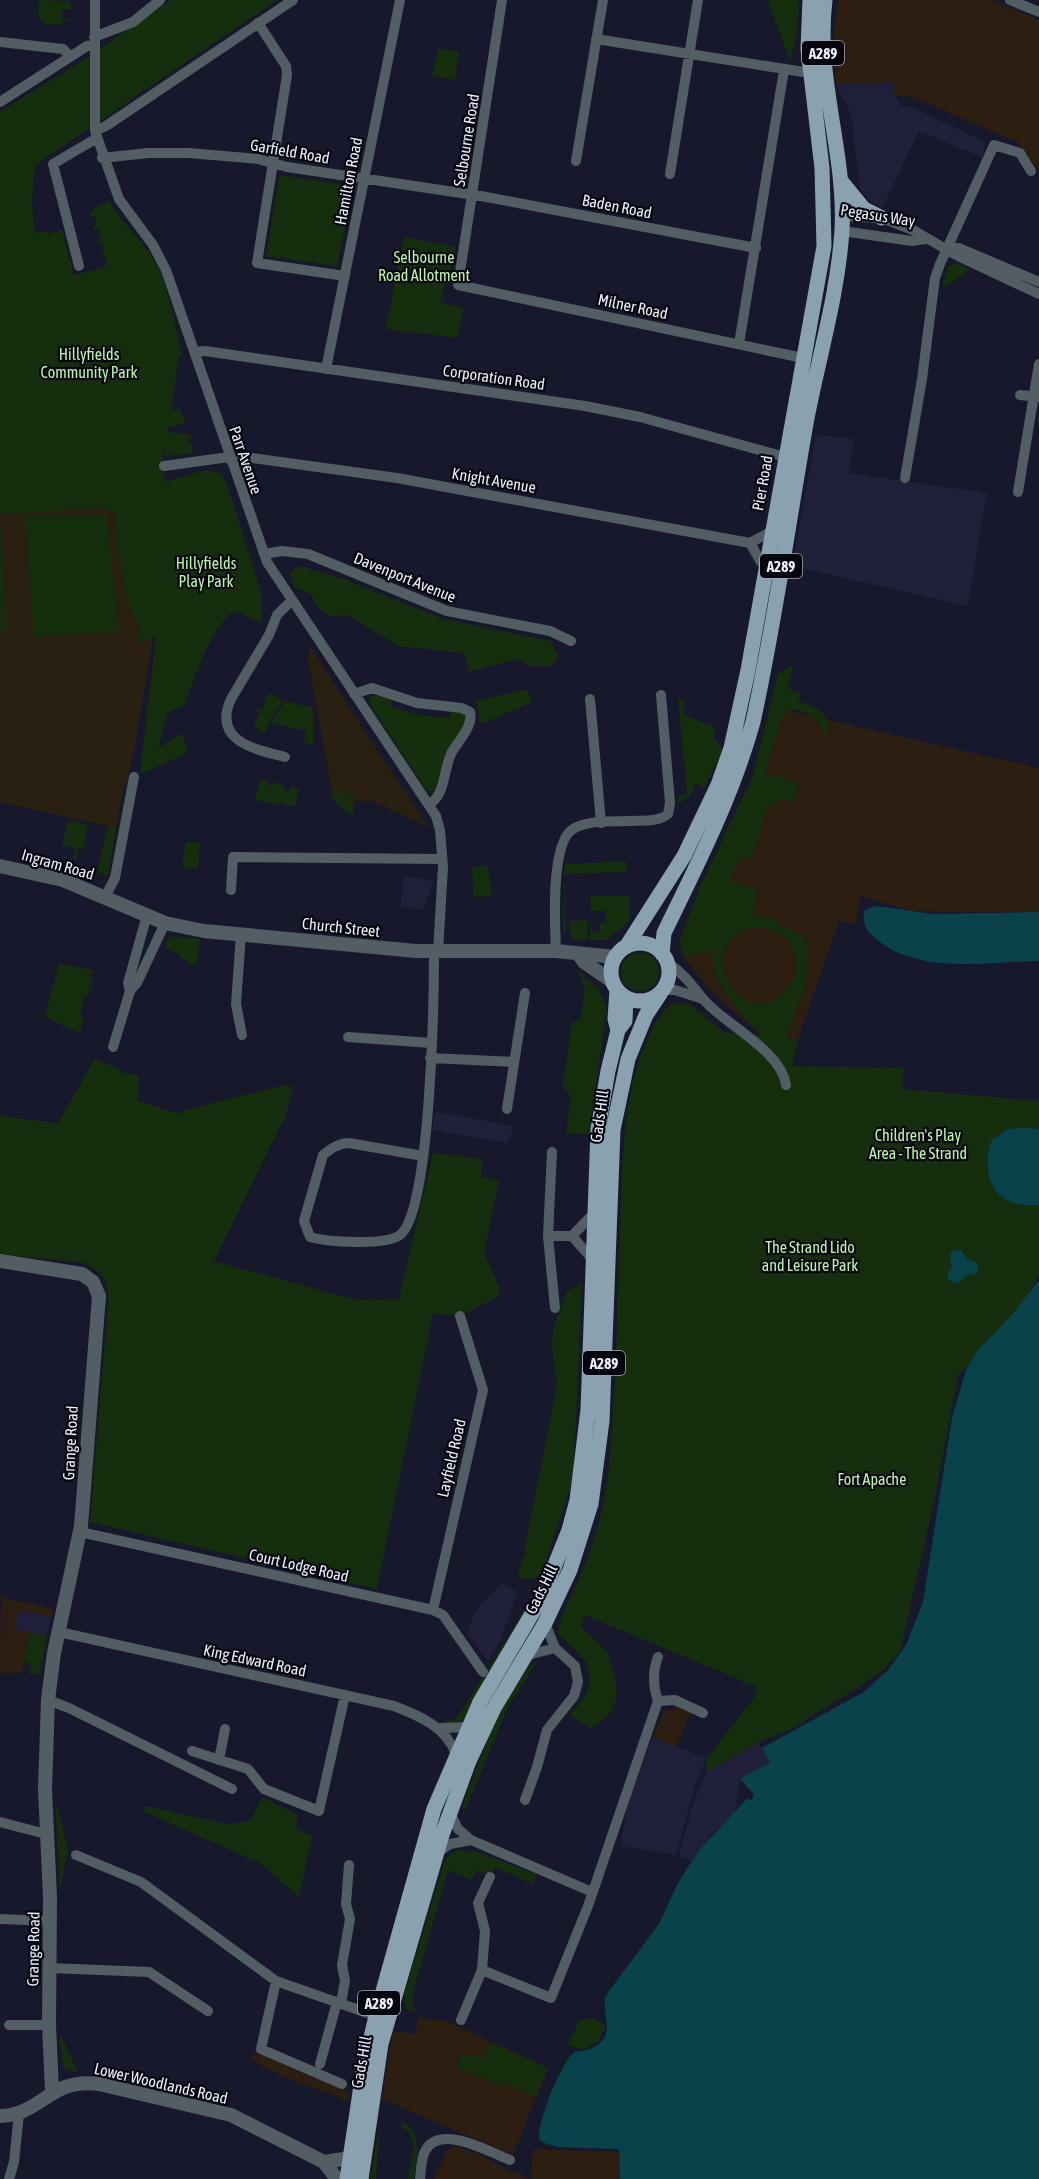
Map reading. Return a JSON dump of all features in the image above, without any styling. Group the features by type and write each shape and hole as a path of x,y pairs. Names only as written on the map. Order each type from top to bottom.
{"main road":[{"name":"Pier Road","path":"621,952 673,875 718,785 741,710 802,358 824,246 822,168 810,73 810,0"},
{"name":"Pier Road","path":"665,958 664,933 721,817 741,765 753,722 809,409 835,279 842,224 841,180 825,78 823,35 825,0"},
{"path":"841,180 864,209 882,218"},
{"name":"Pegasus Way","path":"825,223 842,224"},
{"path":"621,952 645,944 665,958"},
{"name":"A289","path":"619,990 612,965 621,952"},
{"name":"A289","path":"661,992 668,982 665,958"},
{"path":"619,990 640,1002 661,992"},
{"name":"Gads Hill","path":"347,2179 363,2072 375,2016 434,1809 480,1702 542,1597 569,1530 583,1466 588,1410 592,1260 600,1110 618,1030 615,1018 619,990"},
{"name":"Gads Hill","path":"361,2179 381,2044 450,1813 494,1707 544,1623 570,1570 591,1504 602,1421 613,1130 628,1059 646,1014 661,992"}],"street":[{"name":"Parr Avenue","path":"95,0 95,131 102,158 119,199 153,245 166,270 264,554 292,600 429,805 439,826 442,859 423,1156"},
{"path":"0,102 70,56 133,22 160,0"},
{"path":"79,266 53,164 95,131 106,126 293,0"},
{"name":"Hamilton Road","path":"326,369 400,0"},
{"name":"Selbourne Road","path":"458,285 502,0"},
{"path":"576,161 603,0"},
{"path":"670,174 698,0"},
{"path":"1010,0 1039,12"},
{"path":"258,23 286,66 257,263 345,276"},
{"path":"596,39 810,73"},
{"path":"0,42 63,50 70,56"},
{"path":"739,344 784,70"},
{"path":"905,478 922,380 935,278 947,248 994,146 1020,153 1031,171"},
{"name":"Garfield Road","path":"102,158 174,152 258,159 364,179 472,195"},
{"name":"Baden Road","path":"472,195 756,248"},
{"name":"Pegasus Way","path":"842,224 882,218 913,230 956,255 1039,294"},
{"name":"Pegasus Way","path":"842,224 912,241 925,239"},
{"name":"Pegasus Way","path":"947,248 959,248 980,255 1039,282"},
{"name":"Milner Road","path":"458,285 802,358"},
{"name":"Corporation Road","path":"195,352 585,406 651,420 785,457"},
{"path":"1018,492 1036,396 1039,364"},
{"path":"1020,396 1036,396"},
{"name":"Knight Avenue","path":"164,466 255,458 397,478 750,543"},
{"path":"767,564 761,562 750,543 772,531"},
{"name":"Davenport Avenue","path":"264,554 282,551 308,554 447,611 550,632 571,641"},
{"path":"285,757 255,749 232,736 225,724 226,710 231,699 277,615 292,600"},
{"path":"354,694 365,688 373,688 421,704 463,708 470,713 469,725 449,758 440,795 429,805"},
{"path":"556,951 557,880 561,845 567,834 575,828 601,823 657,820 668,814 670,803 661,695"},
{"path":"590,699 601,823"},
{"path":"105,897 115,878 134,777"},
{"path":"231,890 233,857 442,859"},
{"name":"Ingram Road","path":"0,866 63,880 105,897"},
{"name":"Church Street","path":"105,897 165,923 204,931 436,952 556,951 579,955 588,952 621,952"},
{"path":"130,991 128,983 147,915"},
{"path":"113,1047 130,991 165,923"},
{"path":"241,934 236,1004 242,1035"},
{"path":"579,955 584,962 619,990"},
{"path":"665,958 679,970 703,999 774,1062 785,1078 786,1085"},
{"path":"661,992 675,990 703,999"},
{"path":"507,1109 525,993"},
{"path":"348,1036 431,1043"},
{"path":"430,1058 514,1062"},
{"path":"341,1143 349,1143 423,1156 409,1220 401,1234 384,1240 334,1241 310,1237 304,1221 323,1155 328,1150 341,1143"},
{"path":"552,1152 548,1236 555,1308"},
{"path":"548,1236 572,1236 594,1213"},
{"path":"572,1236 592,1260"},
{"name":"Grange Road","path":"0,1261 82,1274 93,1281 97,1289 80,1532 58,1632 48,1700 44,1782 50,1921 49,2025 52,2091"},
{"name":"Layfield Road","path":"434,1610 483,1390 460,1316"},
{"name":"Court Lodge Road","path":"80,1532 434,1610"},
{"path":"434,1610 442,1615 483,1672"},
{"path":"525,1800 547,1730 573,1696 578,1685 575,1666 555,1648 544,1623"},
{"name":"King Edward Road","path":"58,1632 394,1706 440,1728 468,1727"},
{"path":"524,1656 555,1648"},
{"path":"482,1970 551,1998 592,1892 658,1701 654,1689 654,1667 658,1657"},
{"path":"192,1751 248,1768 264,1789 319,1811 345,1695"},
{"path":"48,1700 69,1708 232,1789"},
{"path":"658,1701 675,1700 703,1713"},
{"path":"440,1728 452,1743 456,1754"},
{"path":"219,1760 225,1729"},
{"path":"450,1813 458,1829 471,1840 592,1892"},
{"path":"0,1822 46,1834"},
{"path":"436,1855 450,1844 471,1840"},
{"path":"76,1855 141,1882 276,1981 375,2016"},
{"path":"320,2064 345,1981 342,1965 350,1919 346,1904 349,1865"},
{"path":"461,2020 482,1970 485,1932 478,1903 490,1877"},
{"path":"0,1919 50,1921"},
{"path":"49,1968 149,1972 208,2011"},
{"path":"276,1981 261,2049 342,2084"},
{"path":"9,2025 49,2025"},
{"name":"Lower Woodlands Road","path":"52,2091 69,2084 92,2083 209,2108 265,2130 324,2162 337,2179"},
{"path":"0,2116 19,2113 52,2091"},
{"path":"9,2179 14,2162 19,2113"},
{"path":"420,2179 424,2153 434,2142 441,2139 452,2138 510,2160"},
{"path":"324,2162 350,2158"}],"shaded area":[{"path":"838,0 992,0 1039,20 1039,171 1019,143 913,97 895,95 893,82 836,84 834,31"},
{"path":"893,82 895,95 901,106 909,106 985,142 983,158 919,131 882,208 869,200 860,189 851,114 836,84"},
{"path":"816,435 854,439 849,473 987,493 968,606 792,566"},
{"path":"116,501 153,636 133,756 121,801 108,876 97,872 108,826 0,802 0,506"},
{"path":"310,646 430,828 373,801 334,801 308,659"},
{"path":"773,698 794,712 1039,768 1039,912 912,911 860,896 856,924 839,921 798,1039 763,1036 715,995 687,962 679,944 699,890 753,776"},
{"path":"404,876 433,880 424,910 401,907"},
{"path":"876,906 933,914 1039,912 1039,961 953,964 911,957 892,950 869,932 864,922 865,910"},
{"path":"435,1112 514,1127 507,1143 433,1130"},
{"path":"1008,1129 1039,1129 1039,1205 1017,1204 1003,1198 992,1184 989,1175 988,1157 992,1140"},
{"path":"954,1250 961,1250 967,1259 978,1263 978,1273 965,1276 958,1283 950,1281 947,1276 952,1266 950,1255"},
{"path":"1039,1280 1039,2179 620,2179 619,2149 557,2147 540,2141 542,2122 551,2094 570,2057 576,2051 594,2047 605,2036 607,2030 606,1995 659,1924 678,1883 700,1849 747,1799 752,1800 754,1794 740,1779 770,1762 762,1748 864,1692 888,1670 906,1645 923,1602 952,1418 966,1370 978,1350 1010,1317"},
{"path":"501,1583 517,1592 501,1639 488,1661 467,1633 474,1613"},
{"path":"1,1597 53,1609 51,1617 23,1611 17,1615 15,1629 30,1632 22,1673 0,1673"},
{"path":"23,1611 51,1617 47,1636 14,1629 17,1615"},
{"path":"673,1703 696,1712 685,1719 687,1721 676,1747 653,1737 664,1710 676,1710"},
{"path":"653,1737 706,1759 694,1788 676,1855 621,1846 628,1800"},
{"path":"758,1743 771,1761 740,1779 735,1813 711,1835 692,1861 679,1856 694,1801 707,1772"},
{"path":"418,2017 449,2022 548,2068 513,2155 382,2099 393,2031 416,2034"},
{"path":"256,2050 290,2068 334,2083 348,2091 349,2101 282,2076 251,2059"},
{"path":"456,2146 487,2158 513,2174 515,2171 529,2179 434,2179 447,2151"},
{"path":"533,2149 619,2152 620,2179 531,2179"}],"green space":[{"path":"39,0 68,1 73,9 63,9 61,17 73,21 63,20 63,25 43,24 43,20 38,19"},
{"name":"Hillyfields Community Park","path":"171,0 277,0 35,165 32,205 35,233 48,231 49,234 62,230 74,275 103,268 107,264 105,256 100,254 104,251 102,243 97,241 101,238 99,229 94,230 93,226 97,225 95,216 91,217 90,213 94,212 93,208 109,201 156,263 170,301 182,353 179,356 171,411 180,408 186,423 168,428 167,432 192,435 188,442 193,445 190,449 196,453 164,456 165,443 162,458 165,482 205,470 220,473 227,484 261,592 261,623 236,611 228,616 212,638 184,705 168,712 158,748 183,733 187,753 140,774 156,637 137,642 140,625 130,606 122,573 117,538 117,515 111,510 101,508 0,514 0,112 85,59"},
{"path":"768,0 799,0 797,34 790,62"},
{"path":"439,48 459,52 455,80 432,76"},
{"path":"280,175 353,186 337,266 266,256"},
{"name":"Selbourne Road Allotment","path":"404,237 456,247 440,302 463,308 458,338 386,329"},
{"path":"956,263 970,269 947,287 942,286 949,266"},
{"path":"25,515 107,515 119,632 34,637"},
{"path":"0,518 8,631 0,632"},
{"path":"302,566 343,579 444,619 551,641 558,655 553,666 528,666 518,659 469,672 464,653 398,646 348,615 329,616 316,605 312,595 294,587 290,573"},
{"path":"789,667 794,667 787,688 801,693 799,701 816,708 824,715 828,726 827,733 824,734 816,719 807,713 790,708 787,715 784,714 765,773 799,782 793,802 778,798 775,805 768,806 751,860 740,857 730,881 759,890 753,914 780,922 779,925 807,938 806,986 786,1037 798,1039 792,1066 903,1068 903,1089 1039,1101 1039,1275 1029,1291 1039,1280 1039,2179 620,2179 619,2149 547,2145 540,2141 538,2135 567,2058 576,2051 594,2047 605,2036 607,2030 606,1995 659,1924 678,1883 700,1848 747,1799 752,1800 754,1794 740,1779 770,1762 762,1748 864,1692 888,1670 906,1645 923,1602 952,1418 970,1363 958,1375 934,1502 900,1652 882,1671 793,1728 761,1741 707,1772 706,1759 754,1698 757,1687 585,1615 581,1627 607,1652 616,1680 617,1696 611,1712 591,1729 570,1715 587,1692 590,1671 581,1656 558,1633 563,1612 594,1541 606,1487 615,1380 625,1128 632,1086 651,1032 665,1010 673,1003 689,1004 724,1032 762,1035 737,1007 720,983 715,971 714,949 684,958 679,943 700,887 753,776 778,674","holes":["756,927 770,929 782,935 791,945 796,958 796,972 791,985 785,992 768,1002 752,1002 738,994 727,981 723,965 725,950 735,936"]},
{"path":"526,689 532,698 530,703 484,723 480,721 476,701"},
{"path":"271,693 283,701 272,716 265,733 253,726 260,713 257,711 258,708 262,710 266,703 263,700"},
{"path":"376,695 393,699 391,707 424,716 450,718 450,711 462,711 468,717 434,791 427,791 371,706 369,699"},
{"path":"678,699 684,699 684,715 715,727 714,738 721,747 721,753 704,788 695,783 690,796 680,803 677,802 679,796 687,793"},
{"path":"285,701 313,708 313,744 304,743 306,731 271,723"},
{"path":"262,779 268,782 268,786 272,782 284,785 284,790 290,791 291,787 299,789 295,806 254,800"},
{"path":"330,791 354,795 353,817 334,801"},
{"path":"68,820 88,825 83,849 78,848 76,859 73,858 75,848 62,845"},
{"path":"108,827 116,828 108,876 97,872"},
{"path":"186,842 200,843 198,868 182,867"},
{"path":"565,860 567,864 626,861 627,872 565,874"},
{"path":"488,865 492,896 474,897 472,867"},
{"path":"564,884 566,932 563,930"},
{"path":"630,895 630,921 607,940 590,940 590,920 592,932 599,931 599,923 606,923 606,911 591,911 590,896"},
{"path":"587,920 588,940 572,939 569,921"},
{"path":"170,936 200,939 197,965 196,962 195,966 187,963 187,960 179,957 180,954 165,948"},
{"path":"640,953 654,958 659,972 654,986 640,991 626,986 621,972 626,958"},
{"path":"59,963 96,971 91,972 90,978 93,979 89,987 93,988 92,991 88,990 89,997 84,995 80,1017 84,1018 80,1033 45,1017"},
{"path":"578,970 598,988 607,1007 589,1134 566,1133 571,1097 563,1086 572,1023 581,1019 585,988"},
{"path":"95,1059 119,1069 120,1072 139,1075 138,1101 180,1114 181,1111 284,1085 293,1087 286,1115 214,1261 357,1300 399,1299 433,1153 483,1159 481,1177 499,1181 484,1253 500,1289 498,1297 460,1316 433,1313 377,1589 90,1522 109,1294 101,1275 84,1263 0,1254 0,1116 58,1123"},
{"path":"582,1283 574,1463 570,1489 542,1573 533,1579 517,1578 522,1559 527,1553 524,1552 557,1386 552,1344 554,1327 567,1291"},
{"path":"524,1611 528,1611 467,1716 458,1724 441,1723 457,1718"},
{"path":"30,1632 47,1636 39,1674 29,1674 31,1664 24,1662"},
{"path":"538,1660 509,1705 463,1816 463,1804 494,1726 514,1687"},
{"path":"262,1797 298,1815 296,1829 312,1836 299,1897 260,1863 142,1811 144,1807 151,1807 227,1824 251,1821"},
{"path":"55,1798 68,1849 60,1891"},
{"path":"458,1850 476,1852 537,1874 533,1884 495,1867 491,1875 477,1870 472,1880 448,1870 412,1996 413,2007 418,2013 406,2009 404,1995 445,1860 452,1852"},
{"path":"592,2018 606,2025 598,2041 584,2050 568,2045 579,2020"},
{"path":"59,2035 61,2036 78,2072 64,2068"},
{"path":"489,2042 548,2068 536,2097 505,2083 503,2087 456,2066 461,2053 484,2059"},
{"path":"381,2118 376,2179 370,2179"},
{"path":"403,2122 410,2127 416,2140 414,2179 408,2179 413,2143 407,2131 401,2126"}],"park label":[{"name":"Hillyfields Play Park","path":"206,572"},
{"name":"Children's Play Area - The Strand","path":"918,1144"},
{"name":"The Strand Lido and Leisure Park","path":"810,1256"},
{"name":"Fort Apache","path":"872,1479"}]}
